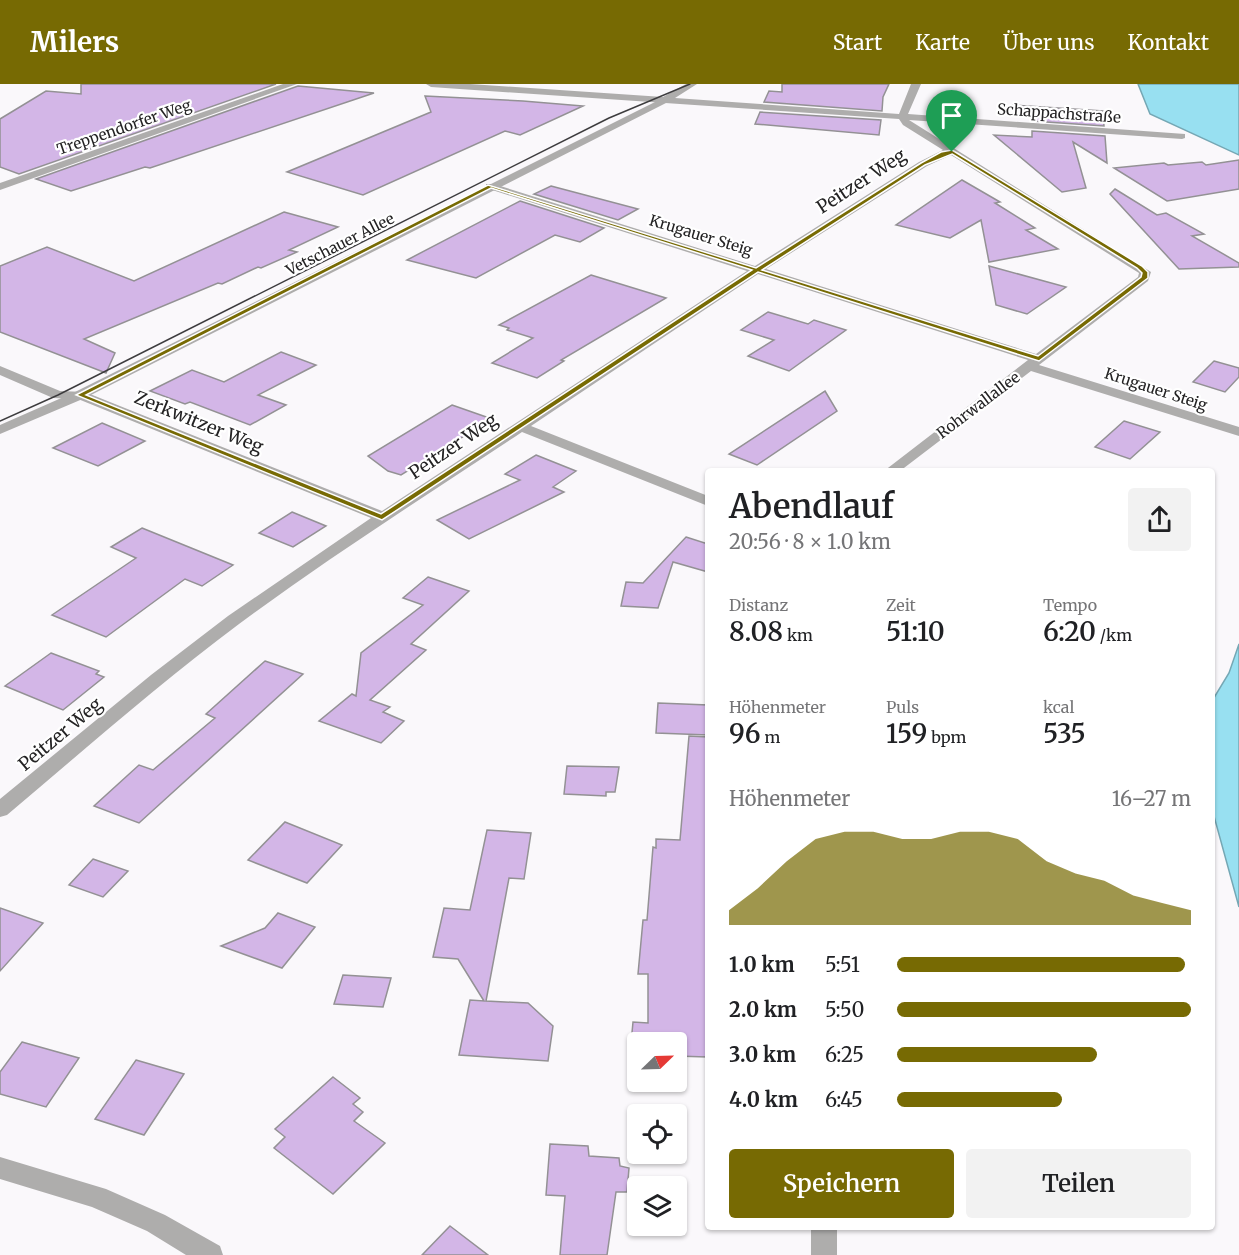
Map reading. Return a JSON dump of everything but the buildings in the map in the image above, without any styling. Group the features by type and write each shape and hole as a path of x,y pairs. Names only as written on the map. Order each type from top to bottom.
{"street":[{"name":"Treppendorfer Weg","path":"0,187 292,84"},
{"name":"Schappachstraße","path":"431,84 1182,136"},
{"name":"Vetschauer Allee","path":"0,430 80,395 692,84"},
{"path":"902,117 916,84"},
{"name":"Rohrwallallee","path":"895,468 1144,278 1145,272 906,123 902,117"},
{"name":"Peitzer Weg","path":"0,810 166,672 234,620 382,517 757,270 923,164 943,153 952,152"},
{"name":"Krugauer Steig","path":"490,186 757,270 1239,432"},
{"name":"Zerkwitzer Weg","path":"0,370 58,394 80,395 382,517"},
{"path":"519,426 705,500"},
{"path":"0,1168 97,1197 156,1223 210,1255"},
{"path":"824,1230 824,1255"}],"water":[{"path":"1138,84 1239,84 1239,155 1150,114"},
{"path":"1239,644 1239,907 1215,820 1215,696 1229,673"}],"tram line":[{"path":"0,421 58,395 609,118 690,84"}],"route":[{"path":"952,152 943,153 923,164 757,270 382,517 80,395 490,186 664,242 757,270 885,309 1039,359 1144,278 1145,272 1139,267 952,152"}]}
